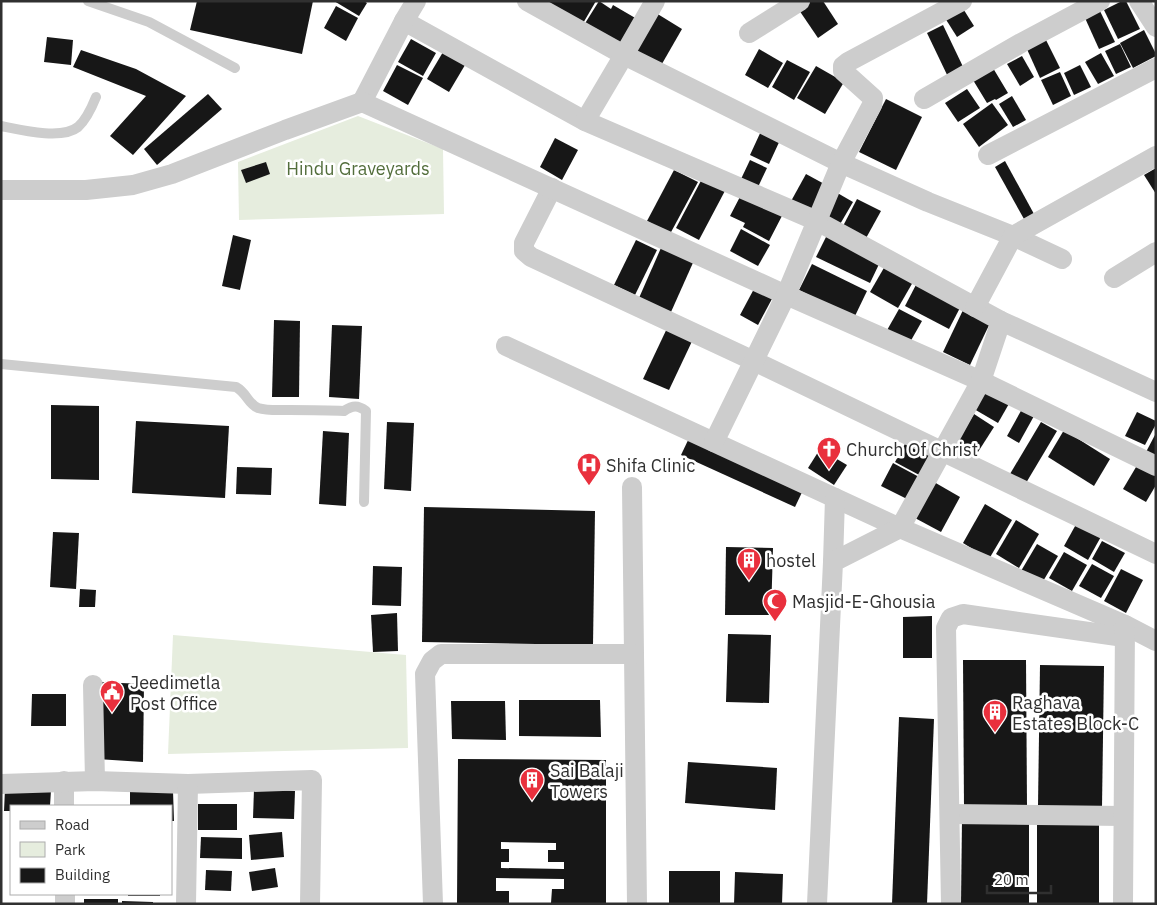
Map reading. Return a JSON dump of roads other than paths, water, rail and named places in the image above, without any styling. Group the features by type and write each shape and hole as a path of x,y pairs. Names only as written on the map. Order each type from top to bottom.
{"street":[{"path":"1,190 86,190 133,185 172,174 362,102 416,1"},
{"path":"527,1 624,55 841,163 928,202 1013,236 1062,259"},
{"path":"585,121 655,1"},
{"path":"750,33 800,1"},
{"path":"714,442 786,295 841,163 872,105 874,98 843,71 843,66 962,1"},
{"path":"924,99 1021,43 1100,1"},
{"path":"1139,1 1156,27"},
{"path":"404,21 585,121 817,221 1001,321 1156,392"},
{"path":"988,155 1156,68"},
{"path":"362,102 786,295 981,381 1156,466"},
{"path":"975,307 1013,236 1156,156"},
{"path":"552,188 524,243 524,251 531,256 1156,554"},
{"path":"1114,278 1156,252"},
{"path":"833,562 900,528 981,381 1001,321"},
{"path":"506,346 1124,631 1156,641"},
{"path":"632,487 637,904"},
{"path":"817,904 833,562 834,498"},
{"path":"952,904 946,628 951,618 963,614 1124,631"},
{"path":"1123,904 1124,631"},
{"path":"433,904 425,674 432,661 441,654 634,654"},
{"path":"93,685 95,781"},
{"path":"1,784 64,781 188,784 312,780 310,904"},
{"path":"64,781 64,805"},
{"path":"186,904 188,784"},
{"path":"950,814 1123,816"}],"lane":[{"path":"88,1 149,22 235,68"},
{"path":"1,126 50,134 64,133 78,127 89,113 96,97"},
{"path":"1,364 236,387 242,390 251,404 258,408 271,410 344,411 352,406 359,406 366,411 364,502"}],"place":[{"name":"Church Of Christ","path":"829,470"},
{"name":"Shifa Clinic","path":"589,486"},
{"name":"hostel","path":"749,581"},
{"name":"Masjid-E-Ghousia","path":"775,622"},
{"name":"Jeedimetla Post Office","path":"112,713"},
{"name":"Raghava Estates Block-C","path":"995,733"},
{"name":"Sai Balaji Towers","path":"532,801"}],"park label":[{"name":"Hindu Graveyards","path":"358,168"}]}
